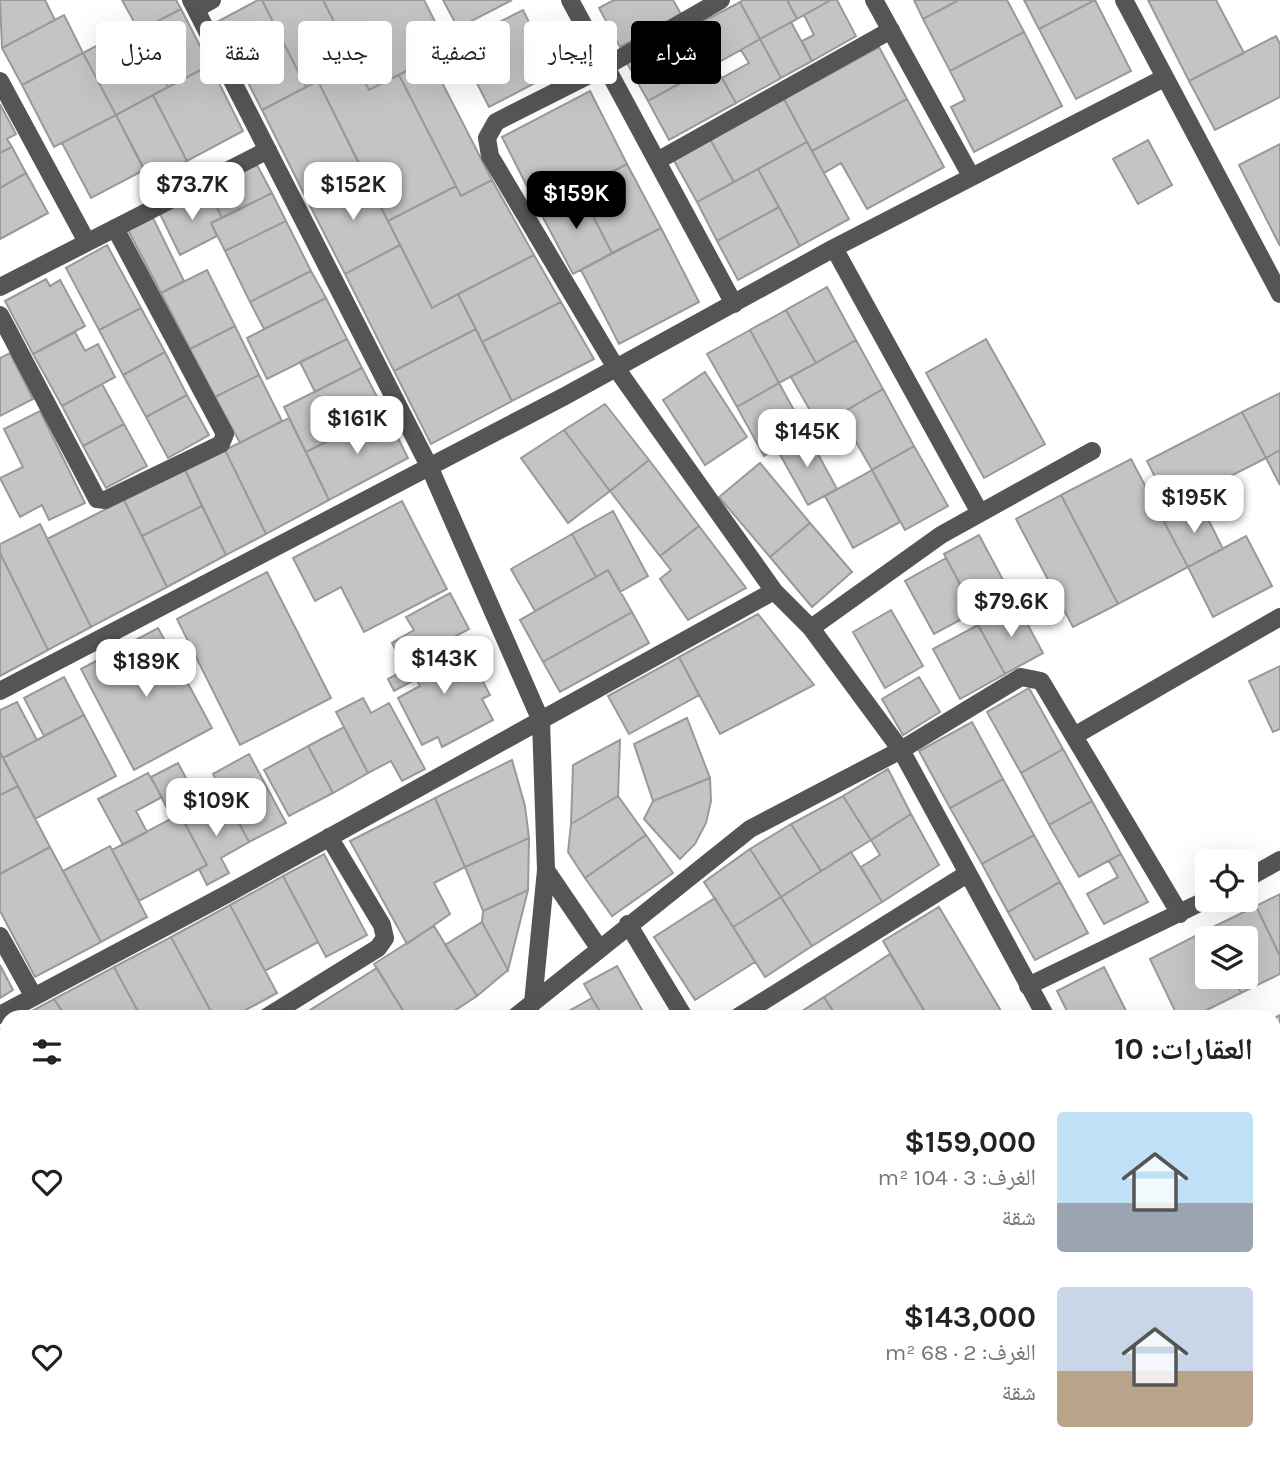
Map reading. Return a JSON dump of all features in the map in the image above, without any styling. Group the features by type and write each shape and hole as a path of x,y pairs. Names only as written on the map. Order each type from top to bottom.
{"street":[{"path":"212,0 193,5 429,466 541,722 546,870 533,1003"},
{"path":"570,0 581,21"},
{"path":"617,61 721,0"},
{"path":"874,0 971,176"},
{"path":"1124,0 1280,293"},
{"path":"657,161 891,30"},
{"path":"0,691 616,368 834,248 1164,78"},
{"path":"0,80 87,242"},
{"path":"572,84 496,122 486,142 490,156 616,368 774,591 811,628 901,750 1042,1010"},
{"path":"615,84 734,304"},
{"path":"0,286 268,150"},
{"path":"0,314 97,499 105,500 221,444 225,434 115,228"},
{"path":"834,248 980,513"},
{"path":"811,628 941,535 1092,451"},
{"path":"9,1010 541,722 774,591"},
{"path":"1074,736 1280,617"},
{"path":"524,1010 750,829 901,750 1021,677 1041,681 1180,914"},
{"path":"278,1010 378,948 385,938 382,925 329,837"},
{"path":"1258,872 1280,860"},
{"path":"546,870 599,948"},
{"path":"749,1010 967,874"},
{"path":"1028,986 1195,906"},
{"path":"628,925 680,1010"},
{"path":"0,936 34,997"}],"building":[{"path":"0,0 45,0 55,20 2,48"},
{"path":"122,0 176,0 181,9 158,21 134,21"},
{"path":"262,0 273,21 219,21"},
{"path":"262,0 323,0 334,21 298,21 298,71 284,44 284,21 273,21"},
{"path":"323,0 424,0 435,21 406,21 406,71 392,78 392,21 334,21"},
{"path":"443,0 512,0 472,21 454,21"},
{"path":"614,0 673,0 681,14 668,21 631,21 631,41 620,47 617,41 617,21 606,21 599,8"},
{"path":"787,0 797,19 760,39 740,2"},
{"path":"787,0 831,0 797,19"},
{"path":"831,0 837,0 856,36 812,61 802,41 814,35 804,15"},
{"path":"914,0 959,0 923,19"},
{"path":"959,0 1007,0 1024,32 950,71 923,19"},
{"path":"1024,0 1095,0 1039,29"},
{"path":"1095,0 1131,71 1076,99 1039,29"},
{"path":"1148,0 1216,0 1244,53 1189,81"},
{"path":"740,2 760,39 721,61 721,21 704,21"},
{"path":"181,9 200,46 200,70 186,78 186,21 158,21"},
{"path":"523,10 528,21 524,21 524,84 533,84 489,107 477,84 510,84 510,21 502,21"},
{"path":"64,15 83,53 22,85 2,48"},
{"path":"791,22 812,61 781,78 760,39"},
{"path":"1024,32 1062,106 974,152 951,107 965,100 950,71"},
{"path":"1276,36 1280,44 1280,97 1215,130 1189,81"},
{"path":"760,39 781,78 736,103 722,78 749,63 741,50"},
{"path":"284,44 298,71 298,84 304,84 306,87 262,110 249,84 284,84"},
{"path":"96,46 96,77 83,53"},
{"path":"879,47 907,99 812,151 784,99"},
{"path":"83,53 96,77 96,84 100,84 116,115 54,147 22,85"},
{"path":"200,70 200,84 220,84 243,131 187,161 153,95 174,84 186,84 186,78"},
{"path":"406,71 406,84 443,84 492,180 461,196 399,75"},
{"path":"399,75 456,186 388,221 320,84 366,84 369,90 381,84 392,84 392,78"},
{"path":"721,76 736,103 669,140 648,101 678,84 721,84"},
{"path":"100,84 166,84 168,87 116,115"},
{"path":"312,84 319,84 362,170 306,198 262,110"},
{"path":"366,84 381,84 369,90"},
{"path":"639,84 679,84 648,101"},
{"path":"590,91 627,164 539,210 502,137"},
{"path":"153,95 187,161 150,180 116,115"},
{"path":"784,99 807,142 734,182 710,139"},
{"path":"907,99 944,167 867,209 841,163 824,173 812,151"},
{"path":"0,104 16,134 7,139 12,147 0,153"},
{"path":"116,115 144,170 91,198 62,143"},
{"path":"710,139 734,182 697,202 673,159"},
{"path":"1148,140 1172,185 1138,204 1113,159"},
{"path":"807,142 849,219 800,246 758,169"},
{"path":"1280,144 1280,246 1239,165"},
{"path":"12,147 26,173 0,188 0,153"},
{"path":"627,164 661,228 612,253 579,189"},
{"path":"257,165 272,193 222,218 208,189"},
{"path":"758,169 779,207 717,241 697,202"},
{"path":"362,170 400,245 345,274 306,198"},
{"path":"26,173 48,213 0,239 0,188"},
{"path":"492,180 534,255 432,308 388,221 456,186 461,196"},
{"path":"208,189 222,218 211,223 217,236 180,255 160,214"},
{"path":"579,189 612,253 573,274 539,210"},
{"path":"272,193 286,221 225,251 211,223"},
{"path":"779,207 800,246 738,280 717,241"},
{"path":"153,218 184,281 161,293 128,230"},
{"path":"286,221 311,271 250,302 225,251"},
{"path":"661,228 699,302 619,344 581,270"},
{"path":"107,245 141,308 99,330 66,268"},
{"path":"400,245 432,308 458,294 476,329 394,371 345,274"},
{"path":"534,255 561,302 482,342 458,294"},
{"path":"207,270 235,326 190,349 161,293"},
{"path":"311,271 326,298 264,329 250,302"},
{"path":"46,279 50,286 60,280 85,326 33,354 5,301"},
{"path":"827,287 856,340 816,363 786,310"},
{"path":"326,298 347,339 267,379 247,338"},
{"path":"561,302 594,359 512,401 482,342"},
{"path":"141,308 165,352 123,375 99,330"},
{"path":"786,310 816,363 779,383 750,330"},
{"path":"235,326 259,375 215,397 190,349"},
{"path":"476,329 512,401 431,444 394,371"},
{"path":"750,330 779,383 737,407 707,354"},
{"path":"75,332 85,351 98,344 115,377 62,406 33,354"},
{"path":"347,339 362,368 315,392 300,362"},
{"path":"986,339 1045,444 984,478 926,373"},
{"path":"856,340 883,389 819,426 791,377"},
{"path":"165,352 187,395 146,417 123,375"},
{"path":"10,353 33,399 0,416 0,358"},
{"path":"362,368 385,412 306,452 284,407"},
{"path":"705,372 747,437 705,465 663,400"},
{"path":"259,375 282,421 240,443 215,397"},
{"path":"779,383 806,432 764,456 737,407"},
{"path":"102,384 124,424 83,446 62,406"},
{"path":"883,389 914,446 872,470 840,414"},
{"path":"1280,393 1280,450 1266,458 1242,412"},
{"path":"187,395 209,435 168,458 146,417"},
{"path":"605,404 649,460 610,491 564,430"},
{"path":"40,411 85,503 49,520 42,505 20,517 0,478 23,467 4,429"},
{"path":"385,412 408,458 329,500 306,452"},
{"path":"1242,412 1266,458 1170,507 1147,461"},
{"path":"289,418 329,500 266,534 225,450"},
{"path":"124,424 147,466 106,488 83,446"},
{"path":"564,430 610,491 568,523 521,458"},
{"path":"806,432 837,489 808,505 777,449"},
{"path":"914,446 948,506 905,530 872,470"},
{"path":"225,450 266,534 226,555 185,470"},
{"path":"1280,450 1280,485 1266,458"},
{"path":"1131,459 1188,567 1118,604 1061,495"},
{"path":"649,460 699,526 660,556 610,491"},
{"path":"760,463 810,523 770,557 719,497"},
{"path":"185,470 202,506 142,536 124,500"},
{"path":"872,470 900,522 853,548 825,496"},
{"path":"1061,495 1118,604 1073,627 1016,519"},
{"path":"124,500 167,587 91,627 47,539"},
{"path":"402,501 447,589 364,632 341,587 315,601 293,558"},
{"path":"1200,503 1223,549 1188,567 1164,522"},
{"path":"202,506 226,555 167,587 142,536"},
{"path":"613,511 648,576 620,592 608,570 596,577 572,534"},
{"path":"810,523 852,572 812,607 770,557"},
{"path":"40,524 91,627 48,650 0,553 0,544"},
{"path":"699,526 746,588 688,620 660,579 671,570 660,556"},
{"path":"572,534 596,577 535,611 511,569"},
{"path":"979,535 1010,593 975,612 944,554"},
{"path":"1246,536 1272,586 1213,617 1188,567"},
{"path":"0,553 48,650 0,676"},
{"path":"946,558 975,612 934,634 905,581"},
{"path":"608,570 632,612 543,662 520,620"},
{"path":"267,572 331,698 240,745 177,619"},
{"path":"450,593 469,629 403,664 392,643 414,630 406,617"},
{"path":"1016,603 1043,653 1005,674 978,625"},
{"path":"891,610 923,666 885,688 853,632"},
{"path":"632,612 649,643 560,692 543,662"},
{"path":"758,614 814,685 720,734 679,657"},
{"path":"978,625 1005,674 960,699 933,649"},
{"path":"158,628 212,728 134,770 81,669"},
{"path":"461,640 490,695 482,699 493,720 442,747 438,737 422,745 398,698 420,686 416,679 394,691 388,679"},
{"path":"679,657 699,695 629,734 608,696"},
{"path":"1280,666 1280,729 1273,732 1249,681"},
{"path":"64,677 84,715 44,736 24,698"},
{"path":"919,677 940,712 903,735 882,699"},
{"path":"1029,688 1063,749 1021,773 987,712"},
{"path":"363,698 371,713 389,703 425,769 402,781 391,761 368,773 336,712"},
{"path":"17,702 37,740 3,758 0,752 0,710"},
{"path":"84,715 116,776 35,819 3,758"},
{"path":"687,718 710,778 653,801 634,744"},
{"path":"972,722 1003,779 950,808 919,751"},
{"path":"344,727 368,773 333,793 308,746"},
{"path":"620,740 618,796 571,824 573,765"},
{"path":"308,746 333,793 289,816 264,770"},
{"path":"1063,749 1092,801 1049,825 1021,773"},
{"path":"0,752 18,786 0,795"},
{"path":"249,754 286,823 249,842 213,774"},
{"path":"512,760 525,806 529,838 465,867 435,798"},
{"path":"178,763 198,801 171,816 151,777"},
{"path":"888,769 911,814 871,840 843,796"},
{"path":"148,773 162,797 136,811 147,832 123,845 98,799"},
{"path":"710,778 711,801 706,823 695,844 680,859 644,819 653,801"},
{"path":"1003,779 1034,835 982,864 950,808"},
{"path":"18,786 50,847 0,874 0,795"},
{"path":"618,796 646,835 585,878 568,852 571,824"},
{"path":"843,796 871,840 821,871 791,824"},
{"path":"435,798 465,867 434,883 450,914 407,944 350,841"},
{"path":"226,799 249,842 221,858 229,873 207,885 199,869 207,865 184,822"},
{"path":"1092,801 1121,854 1079,877 1049,825"},
{"path":"180,814 207,865 139,901 112,850"},
{"path":"911,814 939,865 882,902 861,867 880,855 871,840"},
{"path":"791,824 821,871 781,897 750,849"},
{"path":"646,835 673,873 612,916 585,878"},
{"path":"1034,835 1060,882 1008,912 982,864"},
{"path":"529,838 528,890 483,911 465,867"},
{"path":"110,846 147,917 101,942 63,871"},
{"path":"50,847 101,942 35,977 0,911 0,874"},
{"path":"750,849 781,897 733,927 704,882"},
{"path":"851,852 882,902 812,946 781,897"},
{"path":"324,854 367,935 326,957 283,876"},
{"path":"1121,854 1148,902 1104,924 1087,894 1118,877 1109,861"},
{"path":"283,876 318,942 265,971 230,905"},
{"path":"1060,882 1088,933 1035,960 1008,912"},
{"path":"528,890 508,970 482,922 483,911"},
{"path":"1280,894 1280,956 1258,910 1258,905"},
{"path":"781,897 812,946 765,977 733,927"},
{"path":"715,898 755,962 695,1000 654,937"},
{"path":"230,905 277,993 246,1010 210,1010 171,937"},
{"path":"939,907 1000,1010 924,1010 883,941"},
{"path":"1258,910 1280,956 1280,974 1258,985 1258,926 1215,926 1244,912"},
{"path":"482,922 508,970 477,996 445,945"},
{"path":"434,926 477,996 456,1010 403,1010 374,964"},
{"path":"1195,936 1195,989 1239,989 1241,993 1207,1010 1175,1010 1150,959"},
{"path":"171,937 210,1010 137,1010 114,967"},
{"path":"890,954 924,1010 832,1010 824,997"},
{"path":"0,965 13,990 0,998"},
{"path":"617,966 642,1010 599,1010 584,984"},
{"path":"114,967 137,1010 61,1010 54,999"},
{"path":"1104,967 1126,1010 1066,1010 1057,991"},
{"path":"377,968 403,1010 310,1010"},
{"path":"824,997 832,1010 804,1010"},
{"path":"592,998 599,1010 571,1010"},
{"path":"54,999 61,1010 34,1010"}]}
